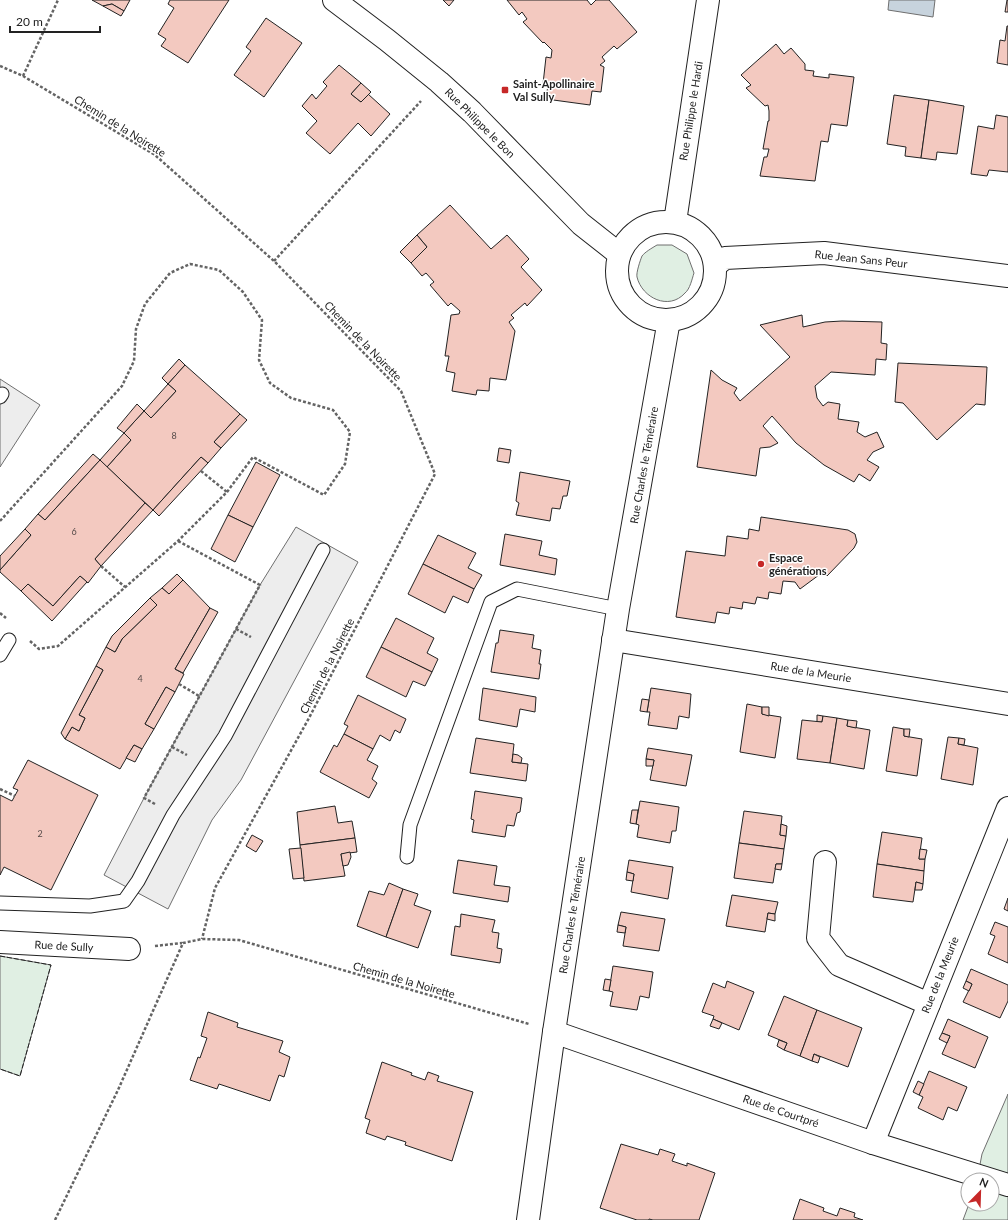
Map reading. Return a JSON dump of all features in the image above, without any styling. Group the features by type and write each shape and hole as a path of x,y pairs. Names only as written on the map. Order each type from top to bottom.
{"street":[{"name":"Rue Philippe le Bon","path":"334,0 439,82 472,112 581,224 619,254"},
{"name":"Rue Philippe le Hardi","path":"675,222 708,0"},
{"path":"661,221 675,222 690,227 703,237 712,251 716,266 714,282 708,297 698,308 684,317 669,320 653,319 638,312 626,301 619,286 616,270 619,254 625,242 635,232 647,225 661,221"},
{"name":"Rue Jean Sans Peur","path":"716,266 725,258 824,253 1008,276"},
{"name":"Rue Charles le Téméraire","path":"528,1220 554,1032 613,640 669,320"},
{"name":"Rue de la Meurie","path":"613,640 1008,704"},
{"name":"Rue de la Meurie","path":"873,1143 1008,808"},
{"path":"825,862 818,938 839,965 929,1004"},
{"name":"Rue de Sully","path":"0,942 128,949"},
{"name":"Rue de Courtpré","path":"554,1032 873,1143 1008,1185"}],"lane":[{"path":"0,903 90,906 124,901 138,881 174,814 225,736 322,550"},
{"path":"407,857 410,825 491,602 517,589 618,609"},
{"path":"0,655 9,640"}],"path":[{"path":"23,76 58,0"},
{"name":"Chemin de la Noirette","path":"0,66 23,76 155,155 274,261 401,391 435,474 309,718 215,888 202,939"},
{"path":"274,261 439,82"},
{"path":"0,521 122,386 134,361 136,329 145,304 170,272 190,264 219,270 243,292 262,320 260,360 270,383 291,398 333,410 350,432 345,464 324,495 253,457 227,492 178,541 58,646 39,649 28,638"},
{"path":"201,471 227,492"},
{"path":"174,814 144,798 260,585 178,541"},
{"path":"101,566 125,587"},
{"path":"0,613 11,623"},
{"path":"179,684 199,696"},
{"path":"0,789 15,796"},
{"name":"Chemin de la Noirette","path":"56,1220 118,1090 183,943 202,939 239,940 554,1032"}],"green space":[{"path":"657,245 672,245 687,254 694,273 687,291 679,298 671,301 657,300 650,296 644,291 637,277 642,256"},
{"path":"0,956 51,965 20,1076 0,1069"},
{"path":"1008,1094 1008,1220 963,1220 966,1212 1000,1212 1000,1172 979,1172 982,1154"}],"shaded area":[{"path":"889,0 935,0 933,17 888,10"},
{"path":"0,379 40,405 0,467"},
{"path":"296,527 358,562 241,780 212,820 168,909 104,875 144,798 260,585"}],"building":[{"path":"92,0 130,0 124,11 112,4 103,6"},
{"path":"170,0 229,0 188,63 161,46 166,39 158,34 174,8 168,4"},
{"path":"443,0 454,0 449,6"},
{"path":"507,0 587,0 591,5 596,0 609,0 637,32 617,49 614,46 602,57 605,61 600,65 604,67 601,92 592,91 590,105 546,99 548,85 543,84 546,57 551,58 552,50 544,42 543,43 523,22 527,19 522,12 519,15"},
{"path":"1007,0 1008,12 1005,12"},
{"path":"112,4 124,11 121,16 103,6"},
{"path":"266,18 302,43 264,97 234,75 251,51 246,47"},
{"path":"1007,26 1008,65 997,63 1000,40 1005,41"},
{"path":"776,44 784,54 791,48 805,64 805,70 814,71 813,76 829,78 829,74 854,77 847,126 831,124 828,142 821,141 815,181 760,176 764,157 767,157 769,149 763,149 769,121 768,105 765,106 746,88 751,85 741,75"},
{"path":"339,65 361,83 351,94 361,102 368,94 390,114 371,136 358,123 330,154 306,133 317,121 302,106 312,94 316,99 327,86 323,82"},
{"path":"361,83 371,92 361,102 351,94"},
{"path":"894,95 929,100 921,158 905,156 906,147 887,144"},
{"path":"929,100 964,106 957,154 937,152 936,160 921,158"},
{"path":"996,115 1008,117 1008,172 989,170 987,176 971,174 978,126 994,129"},
{"path":"450,205 491,249 507,235 529,259 521,267 542,290 527,306 525,303 511,315 514,318 509,322 515,331 506,380 490,378 489,391 477,390 476,395 452,391 455,373 446,371 449,356 445,356 451,315 459,314 460,311 451,303 448,306 430,285 434,282 426,273 422,276 411,263 427,247 417,235"},
{"path":"417,235 427,247 411,263 400,252"},
{"path":"802,315 803,327 825,322 882,322 881,343 887,344 886,360 876,359 875,375 831,372 815,386 817,398 823,406 828,402 840,404 838,419 859,422 857,432 865,437 877,432 884,447 873,452 867,460 879,467 870,481 859,474 854,482 824,465 796,443 772,416 763,426 778,443 770,447 760,448 756,476 697,467 711,370 722,380 737,388 734,393 740,401 790,357 760,325"},
{"path":"179,359 185,365 168,384 162,378"},
{"path":"898,363 987,367 985,405 976,404 937,440 903,403 895,402"},
{"path":"185,365 240,414 214,442 221,448 208,463 201,457 153,510 107,467 131,440 124,433 144,411 151,418 176,391 168,384"},
{"path":"168,384 176,391 151,418 144,411"},
{"path":"137,404 144,411 124,433 117,428"},
{"path":"240,414 247,420 221,448 214,442"},
{"path":"124,433 131,440 107,467 100,460"},
{"path":"499,448 511,450 509,463 497,461"},
{"path":"93,454 100,460 45,520 38,514"},
{"path":"201,457 208,463 159,516 153,510"},
{"path":"100,460 145,503 95,559 101,566 88,583 80,576 53,606 28,584 21,591 0,572 0,570 31,535 25,529 38,514 45,520"},
{"path":"256,462 280,475 253,527 228,515"},
{"path":"520,472 570,481 567,496 563,496 560,509 552,508 550,521 516,515 519,503 516,501"},
{"path":"145,503 153,510 101,566 95,559"},
{"path":"228,515 253,527 235,562 211,549"},
{"name":"Espace générations","path":"761,517 848,530 855,534 857,542 854,548 827,576 823,572 800,589 795,582 783,581 781,594 769,592 768,599 757,597 755,604 743,602 742,609 730,607 729,614 717,612 715,623 676,617 686,551 725,556 727,536 748,539 749,529 759,531"},
{"path":"25,529 31,535 0,570 0,556"},
{"path":"505,534 542,541 539,555 557,559 555,575 500,565"},
{"path":"438,535 476,553 468,568 482,575 474,589 423,564"},
{"path":"423,564 474,589 468,603 453,596 445,613 408,594"},
{"path":"177,574 183,580 169,594 162,588"},
{"path":"80,576 87,582 52,621 21,591 28,584 53,606"},
{"path":"183,580 210,608 175,669 184,674 175,692 166,687 145,724 154,729 142,749 134,745 120,769 65,739 72,727 79,731 85,718 79,715 103,670 96,666 106,647 115,652 122,639 157,605 150,598 162,588 169,594"},
{"path":"150,598 157,605 122,639 115,652 106,647 112,636"},
{"path":"210,608 218,612 183,673 175,669"},
{"path":"396,618 434,638 427,653 438,659 432,672 381,647"},
{"path":"500,630 534,635 532,648 541,650 539,679 491,672"},
{"path":"381,647 432,672 425,686 413,681 406,697 366,677"},
{"path":"96,666 103,670 79,715 85,718 79,731 72,727 65,739 61,733"},
{"path":"166,687 175,692 154,729 145,724"},
{"path":"483,688 536,697 535,712 520,709 517,727 479,720"},
{"path":"651,688 691,694 689,718 679,716 677,729 648,725 650,712 647,712"},
{"path":"358,695 406,719 400,733 395,730 390,741 380,735 373,749 344,734 348,726 344,724"},
{"path":"642,699 649,700 647,712 640,711"},
{"path":"747,704 762,707 762,714 781,717 775,758 740,752"},
{"path":"762,707 769,707 769,716 762,714"},
{"path":"817,715 823,716 822,722 817,722"},
{"path":"823,716 837,718 830,763 797,759 802,720 822,722"},
{"path":"837,718 848,720 847,726 870,730 864,769 830,763"},
{"path":"848,720 857,721 856,728 847,726"},
{"path":"893,727 904,729 904,736 922,739 917,776 886,771"},
{"path":"904,729 910,729 909,737 904,736"},
{"path":"344,734 373,749 367,760 378,766 372,779 377,783 369,798 320,772 334,745 337,747"},
{"path":"948,737 959,738 958,744 978,748 973,785 941,779"},
{"path":"476,738 514,744 512,762 528,764 526,781 470,773"},
{"path":"959,738 965,739 964,745 958,744"},
{"path":"134,745 142,749 135,762 126,758"},
{"path":"648,748 692,755 686,786 650,780 654,760 646,759"},
{"path":"513,754 522,758 521,763 512,762"},
{"path":"646,759 654,760 653,766 646,766"},
{"path":"28,760 98,795 51,890 4,867 0,875 0,795 12,801 18,790 13,788"},
{"path":"475,791 522,798 520,812 517,813 514,826 507,825 505,837 472,832 474,820 471,819"},
{"path":"640,801 679,807 676,831 672,831 670,843 637,837 639,825 636,824"},
{"path":"335,806 338,823 352,821 355,838 300,845 297,812"},
{"path":"632,810 638,810 636,824 630,823"},
{"path":"744,811 782,816 780,835 786,836 784,849 739,843"},
{"path":"781,824 787,826 786,836 780,835"},
{"path":"882,832 922,838 919,859 925,859 924,871 877,864"},
{"path":"252,835 263,841 256,852 246,846"},
{"path":"355,838 357,852 341,854 345,876 304,881 300,845"},
{"path":"739,843 784,849 782,864 776,864 773,883 734,878"},
{"path":"301,848 304,878 293,879 289,849"},
{"path":"920,849 927,850 925,859 919,859"},
{"path":"350,852 351,857 348,865 343,866 341,854"},
{"path":"458,860 497,866 494,885 510,887 508,902 453,893"},
{"path":"629,860 673,867 668,899 631,892 634,874 627,872"},
{"path":"776,864 782,864 781,870 775,869"},
{"path":"877,864 924,871 923,884 916,882 913,902 873,897"},
{"path":"627,872 634,874 633,881 626,880"},
{"path":"916,882 923,884 922,890 915,890"},
{"path":"389,883 403,889 386,937 357,926 369,891 384,895"},
{"path":"403,889 418,894 414,905 431,911 418,948 386,937"},
{"path":"732,895 778,902 775,914 768,913 765,932 726,926"},
{"path":"1008,898 1008,911 1004,909"},
{"path":"621,912 665,919 659,951 623,946 626,927 618,925"},
{"path":"768,913 775,914 775,921 767,919"},
{"path":"461,914 495,920 492,932 499,933 497,948 502,949 500,963 451,955 455,926 460,927"},
{"path":"995,922 1008,927 1008,963 988,954 995,936 990,934"},
{"path":"618,925 626,927 625,933 617,932"},
{"path":"613,966 653,972 649,998 640,996 637,1010 610,1006 613,992 609,991"},
{"path":"971,969 1008,985 1008,1001 1000,1018 963,1002 972,984 966,981"},
{"path":"605,979 611,980 609,991 603,990"},
{"path":"727,981 754,992 739,1030 713,1019 714,1016 702,1012 713,983 725,988"},
{"path":"966,981 972,984 969,991 963,988"},
{"path":"784,996 817,1010 800,1056 784,1050 787,1043 768,1035"},
{"path":"817,1010 862,1028 848,1067 814,1054 812,1061 800,1056"},
{"path":"208,1012 238,1023 237,1027 283,1041 279,1052 290,1057 284,1077 279,1075 270,1101 219,1084 217,1089 190,1080 198,1057 200,1058 207,1038 201,1036"},
{"path":"713,1019 722,1023 719,1029 710,1026"},
{"path":"948,1019 988,1037 975,1068 942,1054 950,1036 942,1033"},
{"path":"942,1033 950,1036 947,1043 939,1039"},
{"path":"779,1040 787,1043 784,1050 777,1046"},
{"path":"814,1054 820,1057 818,1063 812,1061"},
{"path":"382,1062 412,1073 411,1075 425,1080 428,1072 439,1076 437,1081 473,1092 452,1161 405,1145 406,1142 387,1136 385,1140 366,1133 370,1120 365,1118"},
{"path":"929,1071 967,1087 957,1111 948,1107 943,1120 918,1108 923,1097 919,1095"},
{"path":"918,1081 924,1084 919,1095 913,1092"},
{"path":"621,1144 658,1155 660,1149 675,1154 672,1161 687,1166 687,1163 715,1173 699,1220 637,1220 600,1208"},
{"path":"800,1199 824,1208 823,1211 837,1216 840,1208 855,1213 854,1217 863,1220 793,1220"}],"fence":[{"path":"0,956 51,965 20,1076 0,1069"}],"place":[{"name":"Saint-Apollinaire Val Sully","path":"505,90"},
{"name":"Espace générations","path":"761,564"}]}
